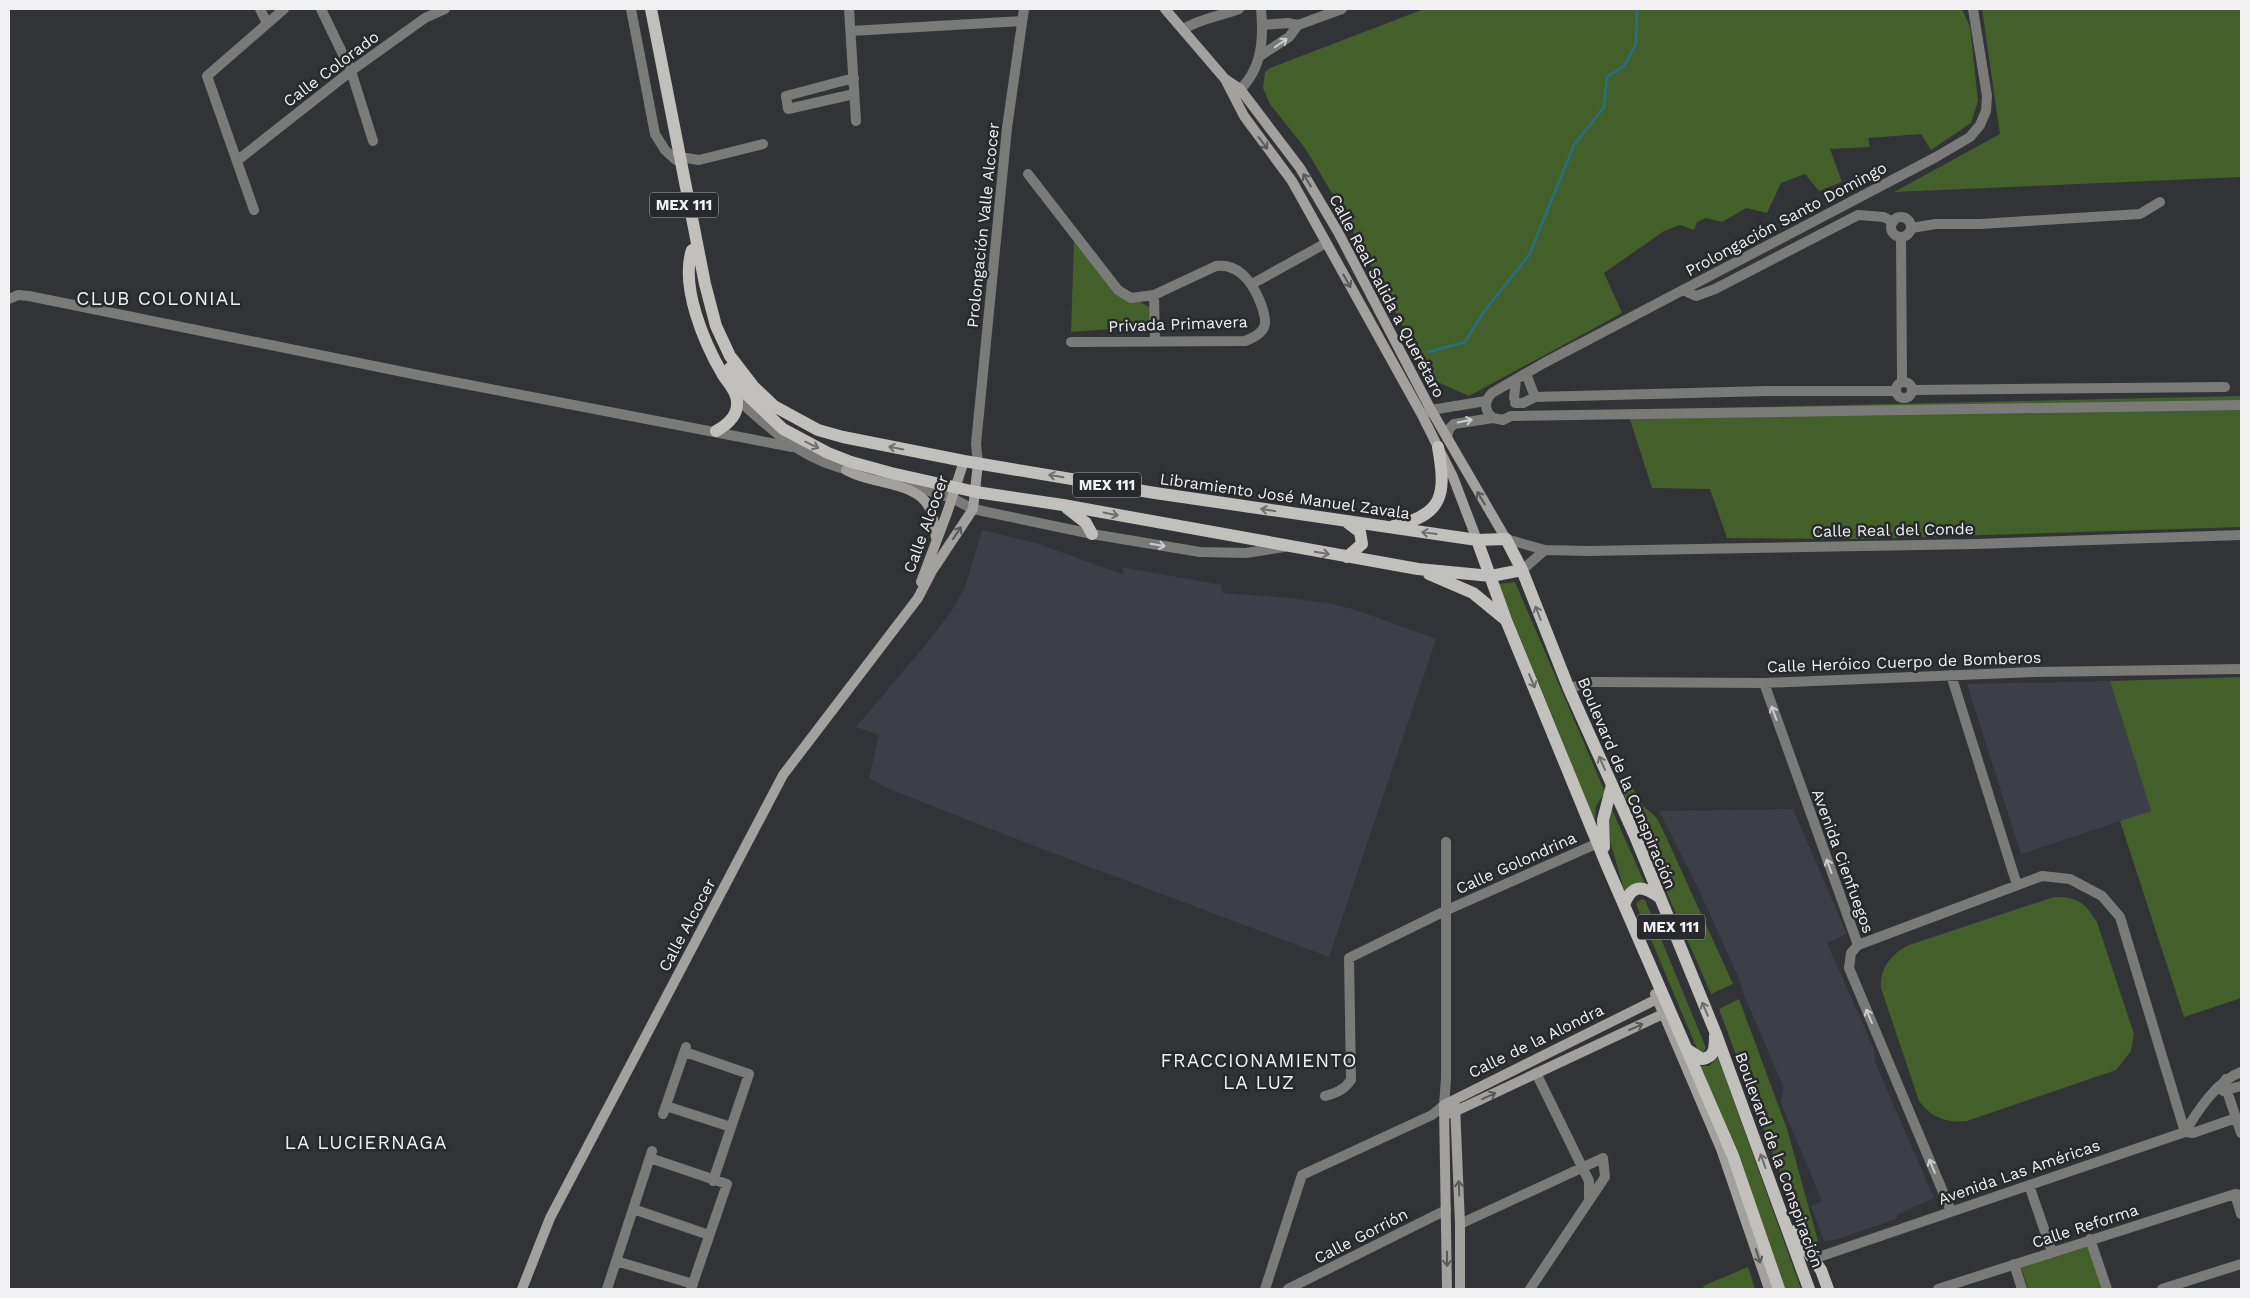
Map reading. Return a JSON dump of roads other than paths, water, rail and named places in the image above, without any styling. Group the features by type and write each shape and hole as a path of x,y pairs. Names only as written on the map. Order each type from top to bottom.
{"main road":[{"name":"Libramiento José Manuel Zavala","path":"646,9 705,284 716,326 730,356 753,386 774,406 818,430 843,438 964,461 1155,493 1477,540"},
{"name":"Libramiento José Manuel Zavala","path":"651,9 692,250 710,327 726,361 746,394 783,429 813,446 851,462 953,493 976,492 1063,505 1418,569"},
{"path":"692,250 688,263 696,312 712,354 738,400 737,409 732,418 726,425 716,431"},
{"path":"1386,528 1419,517 1435,504 1441,494 1443,483 1443,443"},
{"path":"1063,505 1086,523 1092,534"},
{"path":"1344,521 1356,528 1362,536 1362,544 1347,557"},
{"name":"MEX 111","path":"1418,569 1491,576 1522,570 1506,539 1477,540 1491,576 1506,620 1607,866 1733,1156 1779,1289"},
{"name":"MEX 111","path":"1418,569 1473,593 1506,620"},
{"name":"Boulevard de la Conspiración","path":"1522,570 1569,689 1635,836 1716,1034 1809,1289"},
{"path":"1607,866 1602,820 1612,785"},
{"path":"1624,905 1628,893 1634,890 1649,890 1659,897"},
{"path":"1688,1050 1702,1059 1708,1058 1713,1054 1716,1034"},
{"path":"1771,1182 1803,1246 1821,1270 1828,1289"}],"street":[{"path":"260,9 267,23"},
{"path":"254,210 207,76 284,9"},
{"path":"321,9 351,71 373,140"},
{"name":"Calle Colorado","path":"238,160 351,71 425,18 445,9"},
{"path":"631,9 655,134 665,150 678,159 699,160 764,144"},
{"path":"849,9 856,121"},
{"name":"Prolongación Valle Alcocer","path":"978,463 976,444 1007,128 1024,9"},
{"name":"Calle Real Salida a Querétaro","path":"1166,9 1300,168 1338,232 1426,413"},
{"path":"1182,29 1196,21 1215,18 1239,9"},
{"path":"1236,93 1256,69 1260,56 1261,9"},
{"path":"1262,25 1288,23 1298,25 1342,9"},
{"name":"Prolongación Santo Domingo","path":"1496,391 1936,157 1970,137 1980,125 1986,111 1987,96 1973,9"},
{"path":"851,31 1022,22"},
{"path":"1260,56 1289,37 1298,25"},
{"path":"854,78 786,96 788,109 854,94"},
{"name":"Calle Real Salida a Querétaro","path":"1236,93 1244,116 1292,181 1326,243 1443,443 1506,539"},
{"name":"Privada Primavera","path":"1028,174 1118,290 1131,298 1154,295 1216,266 1225,265 1240,272 1252,284 1266,315 1266,322 1262,331 1256,337 1244,340 1071,342"},
{"path":"1893,222 1893,232 1901,237 1906,236 1911,228 1936,224 1980,224 2140,214 2160,202"},
{"path":"1683,290 1696,296 1715,290 1858,215 1884,217 1893,222"},
{"path":"1893,222 1902,217 1907,219 1911,228"},
{"path":"1901,237 1902,382"},
{"path":"1252,284 1326,243"},
{"path":"12,294 792,447"},
{"path":"1154,295 1155,341"},
{"path":"1526,374 1535,397"},
{"path":"1511,416 1514,412 1516,380"},
{"path":"1902,382 1910,384 1912,390"},
{"path":"1896,391 1898,384 1902,382"},
{"path":"1896,391 1898,395 1905,398 1912,390 2225,387"},
{"path":"1493,418 1487,411 1486,401 1496,391 1506,392 1514,400 1523,402 1535,397 1767,391 1896,391"},
{"path":"738,400 792,447 826,464 953,493 973,509 1092,534 1200,552 1246,553 1286,546"},
{"path":"1426,413 1486,401"},
{"path":"1443,443 1449,429 1454,424 1493,418 1503,420 1511,416 2241,405"},
{"name":"Calle Real Salida a Querétaro","path":"1443,443 1456,486 1477,540"},
{"name":"Prolongación Valle Alcocer","path":"964,461 976,444"},
{"name":"Calle Alcocer","path":"918,598 922,574 964,461"},
{"name":"Calle Alcocer","path":"522,1289 550,1218 783,775 918,598 932,571 973,509 978,463"},
{"path":"846,470 858,477 914,491 924,499 929,507 936,539"},
{"name":"Calle Real del Conde","path":"1506,539 1545,550 1588,551 1976,544 2241,535"},
{"path":"1522,570 1545,550"},
{"name":"Calle Heróico Cuerpo de Bomberos","path":"1569,689 1586,682 1764,683 1952,675 2241,669"},
{"path":"1952,675 2017,885"},
{"name":"Avenida Cienfuegos","path":"1764,683 1858,945 1851,953 1849,968 1951,1211"},
{"path":"1446,842 1446,1079 1444,1110 1447,1289"},
{"name":"Calle Golondrina","path":"1325,1096 1336,1093 1346,1086 1350,1080 1349,958 1447,910 1598,843"},
{"path":"1858,945 2042,876 2070,879 2102,896 2120,917 2185,1132"},
{"path":"1634,928 1657,999 1726,1164 1770,1289"},
{"name":"Calle de la Alondra","path":"1265,1289 1302,1176 1444,1110 1454,1099 1657,999"},
{"name":"Calle de la Alondra","path":"1444,1110 1456,1111 1663,1014"},
{"path":"714,1181 749,1074 686,1049 664,1110 731,1127"},
{"path":"1553,1049 1560,1062"},
{"path":"2241,1072 2226,1079 2222,1091 2236,1118 2241,1133"},
{"path":"1536,1073 1589,1180 1589,1198"},
{"path":"1446,1079 1454,1099 1456,1111 1460,1289"},
{"path":"2185,1132 2200,1107 2222,1091 2241,1086"},
{"name":"Avenida Las Américas","path":"1813,1259 2185,1132 2193,1133 2236,1118"},
{"path":"607,1289 616,1261 651,1154 714,1181 727,1184 692,1286 616,1261"},
{"path":"1460,1224 1603,1158 1605,1178 1589,1198 1530,1289"},
{"path":"2029,1185 2052,1252"},
{"path":"2238,1195 2241,1214"},
{"name":"Calle Reforma","path":"1938,1289 2090,1239 2238,1195"},
{"path":"633,1209 709,1235"},
{"name":"Calle Gorrión","path":"1288,1289 1446,1210"},
{"path":"2090,1239 2108,1289"},
{"path":"2014,1264 2022,1289"},
{"path":"2162,1289 2241,1264"}],"waterway":[{"path":"1428,352 1465,342 1485,310 1529,255 1574,145 1604,107 1607,77 1624,66 1636,44 1637,9"}],"district":[{"name":"CLUB COLONIAL","path":"159,298"},
{"name":"FRACCIONAMIENTO LA LUZ","path":"1259,1071"},
{"name":"LA LUCIERNAGA","path":"366,1142"}]}
